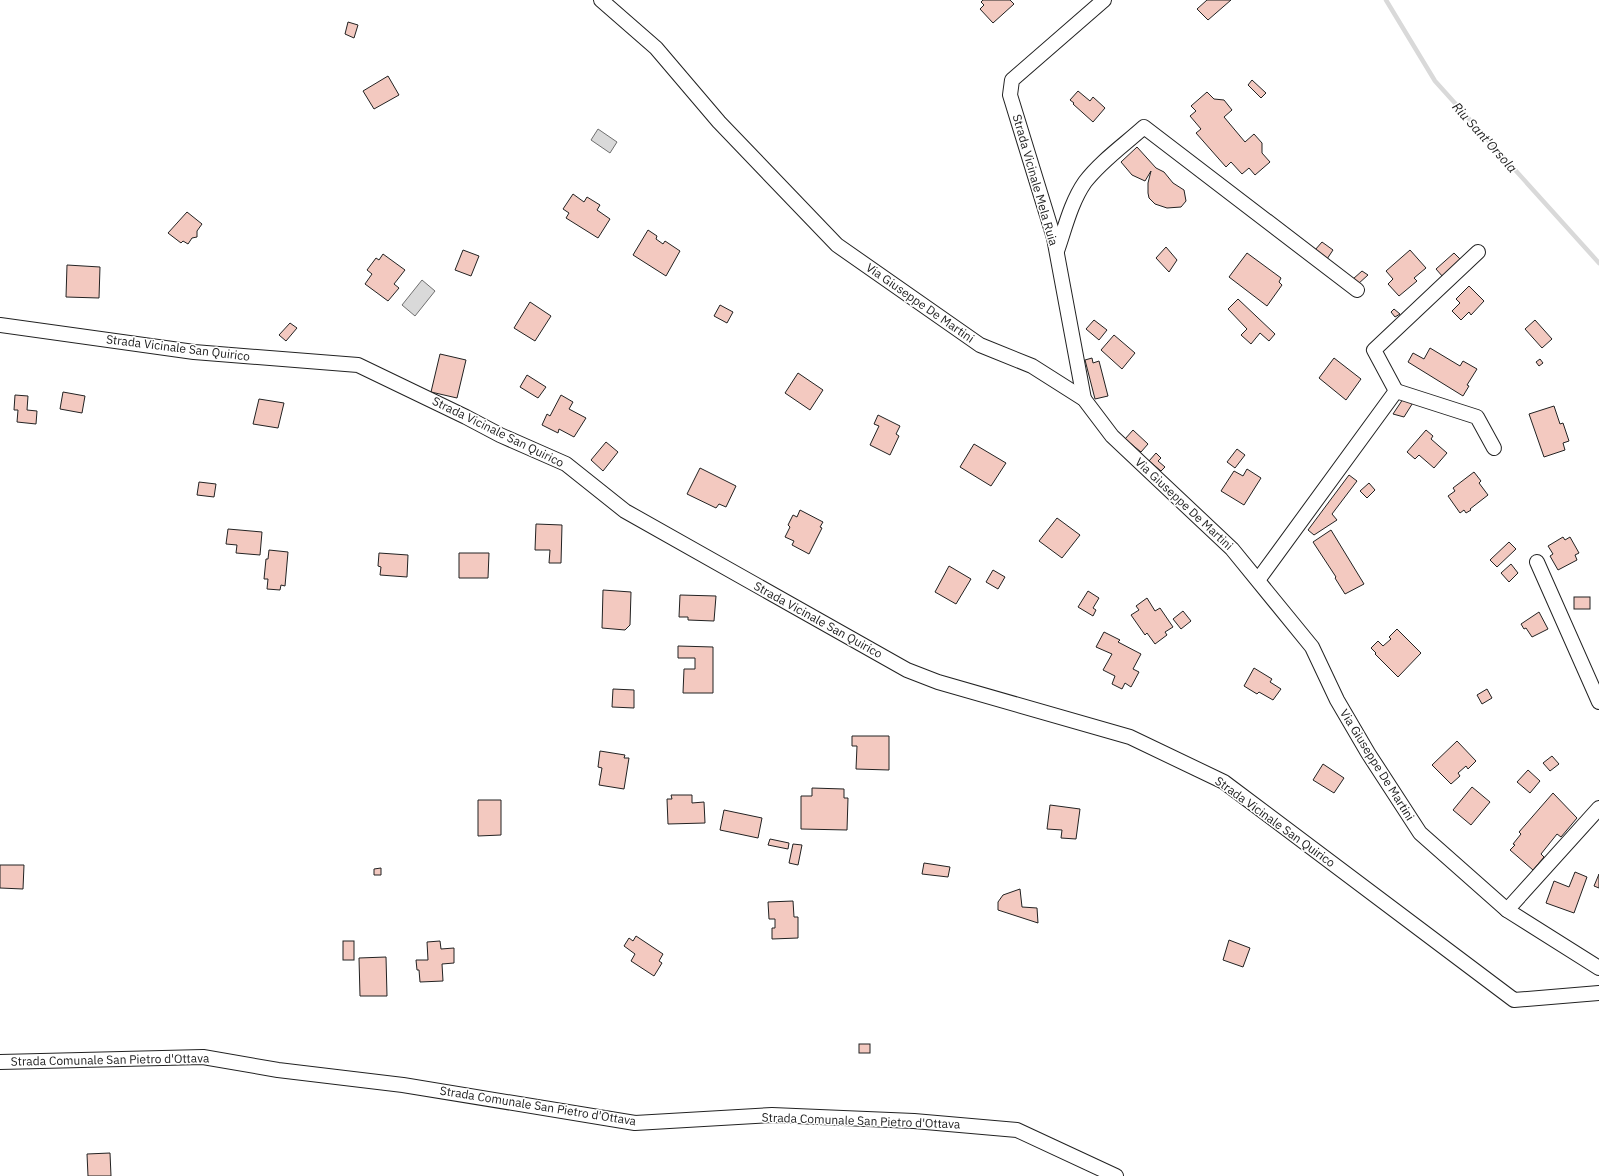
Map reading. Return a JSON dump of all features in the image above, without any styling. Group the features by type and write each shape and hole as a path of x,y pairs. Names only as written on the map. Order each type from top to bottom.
{"street":[{"name":"Via Giuseppe De Martini","path":"601,0 656,48 719,122 837,245 980,345 1032,366 1084,399 1112,436 1232,549 1312,647 1337,700 1368,753 1420,833 1507,910 1599,968"},
{"name":"Strada Vicinale Mela Ruia","path":"1084,399 1054,238 1010,95 1012,80 1104,0"},
{"path":"1056,251 1070,211 1085,183 1100,165 1144,127 1357,290"},
{"path":"1478,252 1374,350 1396,391 1477,417 1494,448"},
{"name":"Strada Vicinale San Quirico","path":"0,325 194,352 358,365 500,435 566,464 625,512 907,670 938,682 1130,737 1224,782 1514,1000 1599,993"},
{"path":"1258,580 1396,391"},
{"path":"1537,562 1599,702"},
{"path":"1507,910 1599,808"},
{"name":"Strada Comunale San Pietro d'Ottava","path":"0,1062 203,1057 278,1070 403,1084 635,1123 772,1115 914,1121 1017,1130 1116,1176"}],"shaded area":[{"path":"598,129 617,142 610,153 591,140"},
{"path":"422,280 435,291 415,316 402,305"}],"building":[{"path":"983,0 1010,0 1014,4 993,23 980,9 984,5 981,2"},
{"path":"1207,0 1231,0 1208,20 1197,9"},
{"path":"348,22 358,25 354,38 345,34"},
{"path":"388,76 399,95 374,109 363,91"},
{"path":"1252,80 1266,93 1261,98 1248,85"},
{"path":"1078,91 1090,101 1093,97 1105,108 1093,122 1070,100"},
{"path":"1207,92 1214,99 1224,100 1232,110 1224,117 1245,142 1254,134 1262,143 1262,153 1270,162 1255,175 1249,168 1242,174 1231,162 1226,167 1196,133 1201,129 1190,116 1196,111 1191,106"},
{"path":"1137,147 1156,168 1164,172 1173,183 1184,190 1186,201 1181,207 1167,208 1155,204 1149,198 1148,193 1148,183 1151,171 1145,181 1132,175 1121,162"},
{"path":"573,194 584,202 587,197 600,205 597,210 610,219 598,238 566,218 569,213 563,209"},
{"path":"187,212 202,224 197,231 197,237 192,238 188,244 183,241 181,243 168,233"},
{"path":"648,230 657,236 656,239 663,244 665,241 680,251 666,276 633,255"},
{"path":"1322,242 1333,250 1327,259 1315,250"},
{"path":"1166,247 1177,260 1169,272 1156,258"},
{"path":"463,250 479,256 471,276 455,270"},
{"path":"1410,250 1426,268 1414,278 1417,281 1399,296 1388,284 1393,279 1386,271"},
{"path":"1247,253 1281,278 1279,282 1282,285 1267,306 1229,277"},
{"path":"1454,253 1461,260 1443,277 1436,269"},
{"path":"383,254 405,270 394,284 399,288 388,301 365,284 372,274 367,270 376,258 379,260"},
{"path":"67,265 100,267 99,298 66,297"},
{"path":"1362,271 1368,275 1358,284 1353,279"},
{"path":"1469,286 1484,301 1471,315 1469,312 1461,320 1452,311 1460,303 1456,299"},
{"path":"1238,299 1275,334 1269,341 1260,333 1251,344 1241,335 1247,329 1228,309"},
{"path":"530,302 551,316 535,341 514,328"},
{"path":"720,305 733,312 727,323 714,316"},
{"path":"1394,309 1400,314 1395,317 1391,312"},
{"path":"1094,320 1107,330 1099,340 1086,329"},
{"path":"1535,320 1552,339 1542,348 1525,329"},
{"path":"290,323 297,328 286,341 279,335"},
{"path":"1114,335 1135,353 1122,369 1101,350"},
{"path":"1430,348 1460,366 1463,361 1477,369 1467,385 1469,386 1463,396 1408,362 1413,353 1424,359"},
{"path":"440,354 466,360 457,398 431,392"},
{"path":"1092,358 1093,363 1099,361 1108,396 1095,399 1085,360"},
{"path":"1334,358 1361,379 1346,400 1319,378"},
{"path":"1540,359 1543,363 1539,366 1536,362"},
{"path":"798,373 823,390 810,410 785,393"},
{"path":"527,375 546,387 538,398 520,387"},
{"path":"63,392 85,396 82,413 60,409"},
{"path":"15,395 28,396 27,410 37,411 36,424 17,422 18,410 14,410"},
{"path":"561,395 573,402 569,409 586,418 574,437 559,429 558,433 542,425 547,414 550,416"},
{"path":"259,399 284,403 278,428 253,424"},
{"path":"1403,399 1414,401 1404,417 1393,414"},
{"path":"1554,406 1560,424 1563,423 1569,441 1563,443 1565,450 1544,457 1529,414"},
{"path":"878,415 900,426 896,434 899,436 890,455 870,445 879,426 874,424"},
{"path":"1133,430 1148,444 1141,452 1125,439"},
{"path":"1426,430 1433,436 1431,439 1447,453 1434,468 1419,455 1415,459 1407,452"},
{"path":"606,442 618,452 603,471 591,460"},
{"path":"974,444 1006,463 991,486 960,467"},
{"path":"1237,449 1245,455 1235,468 1227,462"},
{"path":"1156,453 1161,458 1158,461 1165,467 1161,471 1149,461"},
{"path":"700,468 736,486 726,507 719,504 716,508 687,494"},
{"path":"1247,469 1261,478 1244,505 1221,491 1234,471 1243,476"},
{"path":"1474,472 1481,481 1479,483 1488,495 1470,509 1471,510 1466,513 1464,510 1460,513 1448,496 1455,491 1453,488"},
{"path":"1349,475 1357,481 1332,514 1337,520 1314,535 1308,530"},
{"path":"199,482 216,484 214,497 197,495"},
{"path":"1369,483 1375,490 1367,498 1360,491"},
{"path":"800,510 823,522 820,527 822,528 809,554 792,545 794,541 785,537 790,527 788,525 793,515 797,517"},
{"path":"1057,518 1080,535 1062,558 1039,541"},
{"path":"536,524 562,525 561,563 549,563 550,550 535,550"},
{"path":"228,529 262,532 260,555 236,553 237,545 226,544"},
{"path":"1331,530 1364,584 1345,594 1335,578 1336,577 1313,542"},
{"path":"1563,537 1565,540 1570,537 1579,553 1575,555 1577,560 1558,570 1550,556 1553,554 1548,546"},
{"path":"1509,542 1516,549 1497,567 1490,560"},
{"path":"269,550 288,552 285,586 281,585 280,590 267,589 268,579 264,579 266,559 268,559"},
{"path":"379,553 408,555 407,577 380,575 381,567 378,566"},
{"path":"459,553 489,553 488,578 459,578"},
{"path":"1511,564 1518,573 1509,582 1501,573"},
{"path":"949,566 971,579 956,604 935,592"},
{"path":"993,570 1005,577 998,589 986,582"},
{"path":"603,590 631,592 630,625 625,630 602,628"},
{"path":"1088,591 1099,598 1093,608 1096,610 1093,616 1078,607"},
{"path":"680,595 716,596 714,621 688,620 688,617 679,617"},
{"path":"1574,597 1590,597 1590,609 1574,609"},
{"path":"1147,598 1155,611 1160,608 1173,627 1165,632 1167,635 1155,644 1147,633 1145,635 1131,615 1139,610 1136,606"},
{"path":"1183,611 1191,621 1181,629 1173,619"},
{"path":"1539,612 1548,629 1532,637 1526,628 1524,629 1521,624"},
{"path":"1397,629 1421,653 1398,677 1371,648 1378,641 1383,646 1391,639 1389,637"},
{"path":"1104,632 1120,640 1118,642 1141,654 1133,669 1139,672 1131,687 1125,683 1122,689 1112,684 1115,676 1103,670 1112,654 1096,647"},
{"path":"678,646 713,647 713,693 683,693 684,669 695,669 695,658 678,658"},
{"path":"1254,668 1272,679 1270,682 1281,689 1273,700 1259,692 1257,694 1244,686"},
{"path":"613,689 634,690 634,708 612,707"},
{"path":"1487,689 1492,698 1482,704 1477,695"},
{"path":"852,736 889,736 889,770 856,769 857,746 852,746"},
{"path":"1457,741 1476,761 1468,769 1466,766 1458,773 1460,776 1451,784 1432,765"},
{"path":"600,751 625,755 624,758 629,758 624,789 599,785 602,768 598,767"},
{"path":"1552,756 1559,764 1550,771 1543,763"},
{"path":"1323,764 1344,778 1334,793 1313,780"},
{"path":"1528,770 1540,781 1530,793 1517,782"},
{"path":"1472,787 1490,802 1471,825 1453,810"},
{"path":"812,788 844,789 844,798 848,798 847,830 801,829 801,796 812,796"},
{"path":"1553,793 1577,818 1561,837 1557,834 1541,854 1544,857 1533,870 1510,850 1515,845 1513,844 1521,834 1519,832"},
{"path":"671,795 692,795 692,803 704,802 705,823 668,824 667,799 672,799"},
{"path":"478,800 501,800 501,835 478,836"},
{"path":"1050,805 1080,809 1076,839 1061,838 1062,830 1047,829"},
{"path":"724,810 762,818 758,838 720,830"},
{"path":"770,839 789,843 788,849 768,845"},
{"path":"793,844 802,845 798,865 789,863"},
{"path":"924,863 950,867 948,877 922,874"},
{"path":"0,865 24,865 23,889 0,888"},
{"path":"381,868 381,875 374,875 374,869"},
{"path":"1575,872 1587,877 1574,913 1546,903 1554,881 1569,887"},
{"path":"1599,874 1599,888 1594,886"},
{"path":"1020,889 1022,907 1037,908 1038,923 998,910 998,902 1003,895"},
{"path":"793,901 794,917 798,917 798,938 772,939 772,928 775,928 775,919 769,919 768,902"},
{"path":"636,936 663,954 659,961 662,963 654,976 631,961 635,954 624,946 629,938 633,941"},
{"path":"1229,940 1250,948 1243,967 1223,960"},
{"path":"343,941 354,941 354,960 343,960"},
{"path":"440,941 441,949 454,948 454,963 442,964 443,981 420,982 416,960 428,960 427,942"},
{"path":"386,957 387,996 360,996 359,958"},
{"path":"859,1044 870,1044 870,1053 859,1053"},
{"path":"110,1153 111,1176 88,1176 87,1154"}],"waterway":[{"name":"Riu Sant'Orsola","path":"1386,0 1435,81 1599,263"}]}
